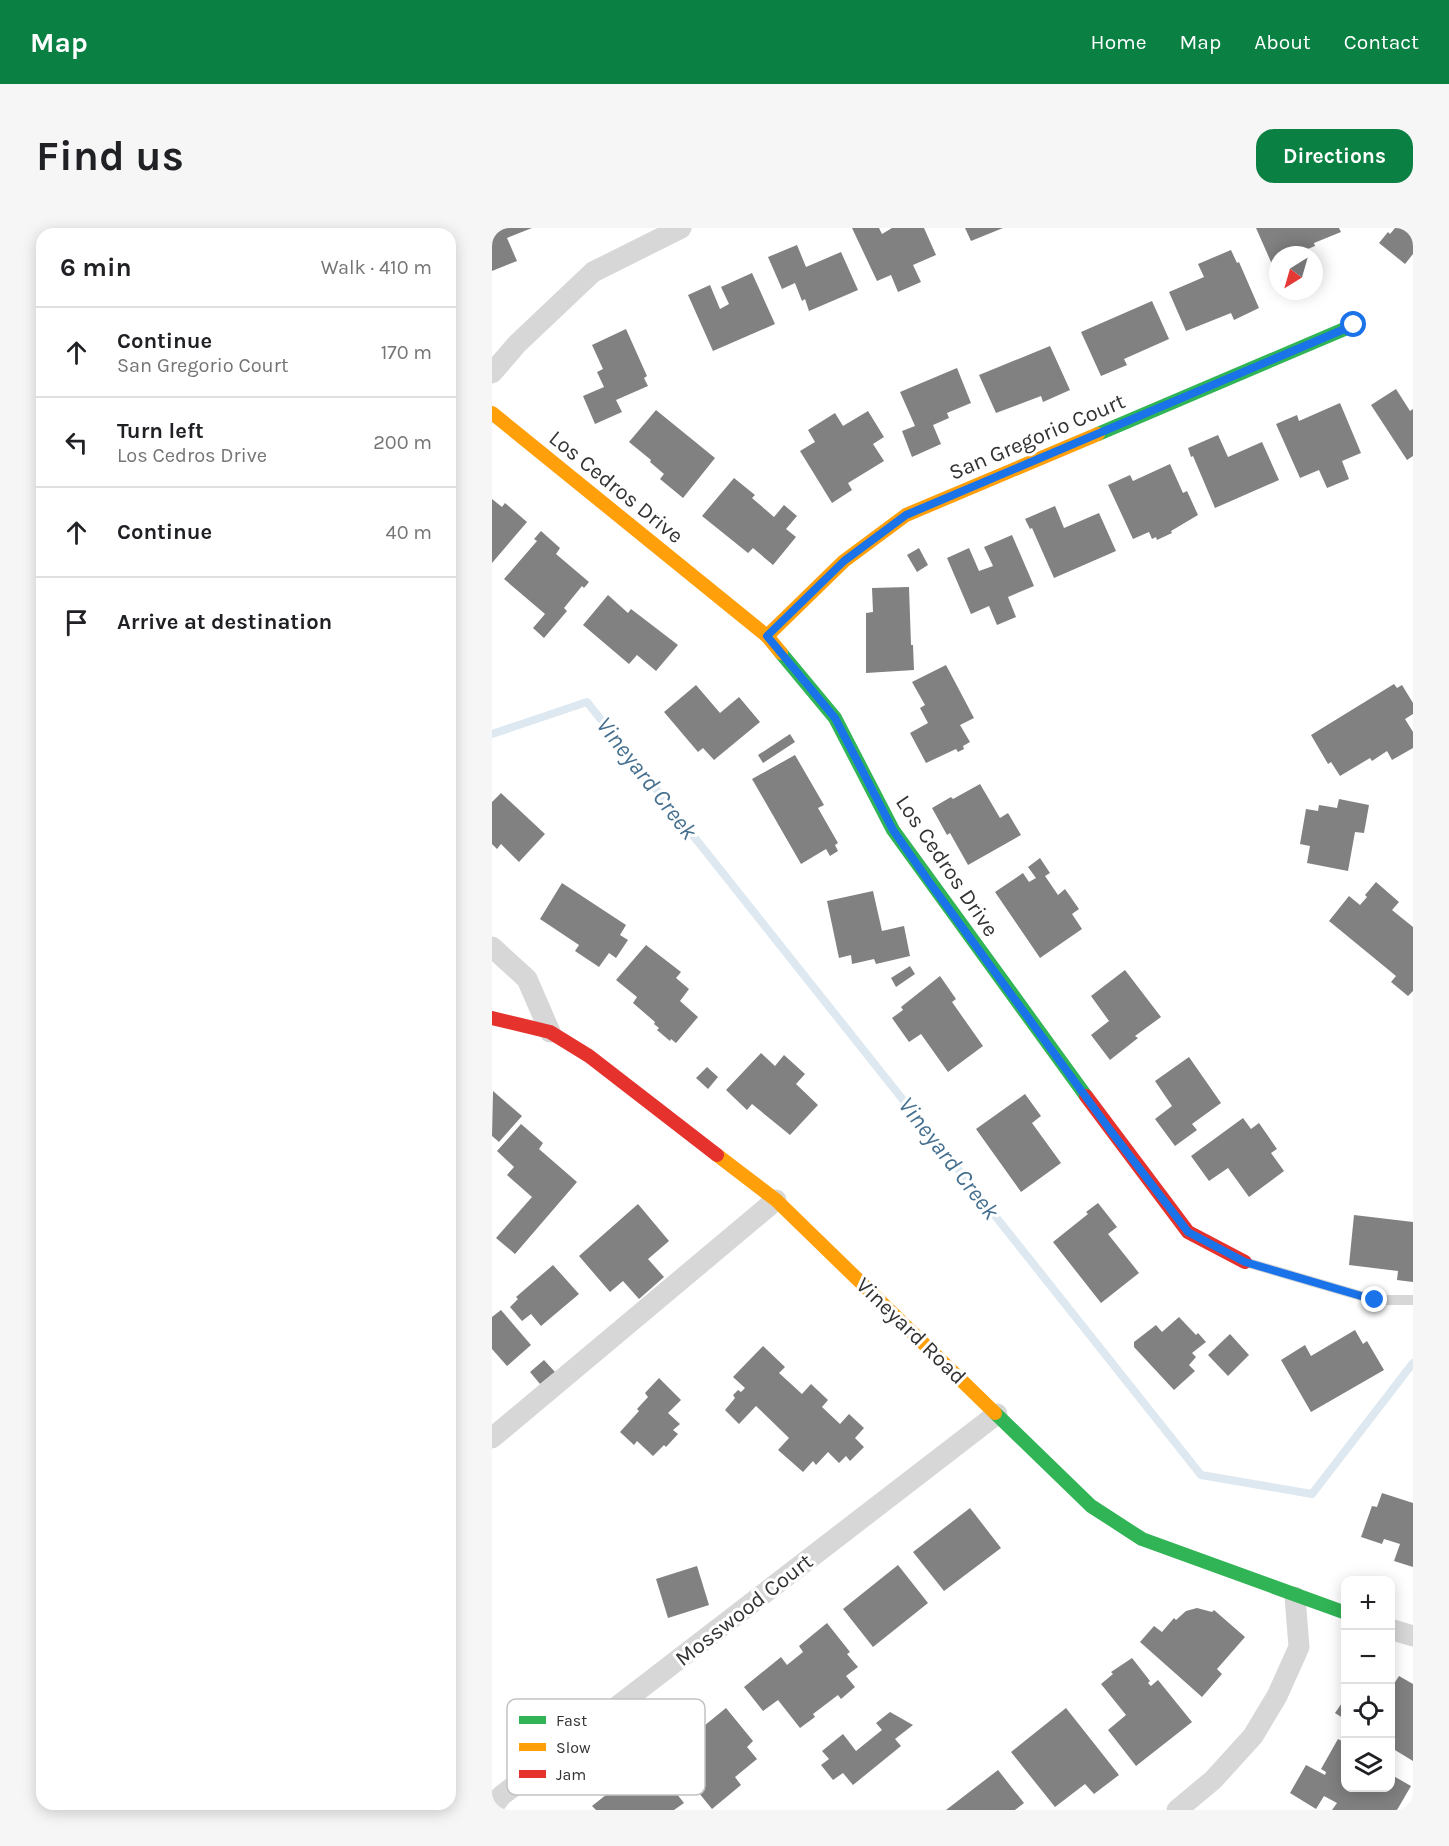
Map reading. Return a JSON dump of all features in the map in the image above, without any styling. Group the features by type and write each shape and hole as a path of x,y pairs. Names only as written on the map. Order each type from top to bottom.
{"street":[{"path":"492,373 517,344 593,272 681,228"},
{"name":"San Gregorio Court","path":"767,636 844,561 906,515 1354,325"},
{"name":"Los Cedros Drive","path":"492,413 767,636 835,718 893,830 1110,1130 1188,1232 1245,1262"},
{"path":"492,946 527,979 550,1032"},
{"name":"Vineyard Road","path":"492,1018 550,1032 589,1056 776,1200 1091,1506 1142,1539 1341,1612"},
{"path":"492,1438 776,1200"},
{"name":"Mosswood Court","path":"627,1699 997,1414"},
{"path":"1177,1810 1212,1780 1253,1736 1277,1696 1299,1647 1295,1597"},
{"path":"1393,1630 1413,1636"},
{"name":"Mosswood Court","path":"492,1808 507,1791"}],"lane":[{"path":"1245,1262 1375,1300 1413,1300"}],"building":[{"path":"492,228 532,228 507,238 517,261 492,271"},
{"path":"852,228 879,228 882,234 892,228 924,228 936,255 913,265 921,282 898,292 891,275 877,281"},
{"path":"965,228 1003,228 971,241"},
{"path":"1256,228 1339,228 1341,232 1314,243 1315,246 1269,246 1269,257"},
{"path":"1395,228 1413,228 1413,254 1405,264 1379,243 1388,232 1390,234"},
{"path":"797,245 806,267 841,252 858,290 809,311 795,283 782,289 768,257"},
{"path":"1231,250 1237,263 1239,262 1259,308 1234,320 1231,313 1186,331 1169,292 1204,277 1198,264"},
{"path":"752,273 775,324 713,351 688,295 710,285 720,309 729,304 721,287"},
{"path":"1152,301 1169,339 1124,359 1127,365 1101,376 1081,332"},
{"path":"626,329 647,376 644,378 648,386 616,400 622,412 595,424 583,396 604,387 597,372 603,369 592,345"},
{"path":"1050,346 1070,390 1043,402 1041,396 996,413 979,375"},
{"path":"957,368 971,403 947,413 949,418 933,425 941,444 912,457 902,431 915,426 900,392"},
{"path":"1396,389 1410,411 1413,409 1413,456 1407,460 1371,405"},
{"path":"1340,403 1361,453 1342,461 1349,479 1327,488 1319,470 1300,478 1276,424 1297,415 1299,421"},
{"path":"656,410 715,458 683,498 660,479 664,474 629,442"},
{"path":"868,411 884,437 873,444 884,461 848,483 852,490 832,503 800,451 815,442 808,430 835,413 843,426"},
{"path":"1218,435 1228,457 1262,442 1279,480 1215,508 1188,448"},
{"path":"1170,464 1183,493 1187,491 1198,515 1171,531 1172,533 1157,540 1156,537 1152,539 1149,532 1133,539 1108,485 1130,475 1133,481"},
{"path":"734,478 755,495 752,498 774,517 784,505 797,516 786,529 796,537 773,565 753,548 748,553 702,516"},
{"path":"492,499 502,507 505,503 527,522 492,563"},
{"path":"1055,506 1064,528 1099,513 1116,551 1054,578 1032,528 1030,529 1025,519"},
{"path":"541,531 560,548 556,554 589,582 584,588 582,586 564,608 567,611 544,638 533,628 545,614 504,579 537,541 534,539"},
{"path":"1012,535 1034,586 1008,597 1016,617 997,625 989,606 971,614 947,558 969,548 979,571 993,566 984,547"},
{"path":"919,548 928,565 917,572 907,555"},
{"path":"909,587 914,670 866,673 866,613 873,612 872,588"},
{"path":"608,595 628,613 631,609 678,645 656,671 637,655 629,664 583,625"},
{"path":"946,665 974,718 960,725 970,742 958,752 956,749 926,763 910,733 928,723 920,708 925,705 912,682"},
{"path":"1394,684 1397,688 1402,685 1413,703 1413,714 1405,719 1413,732 1413,748 1392,760 1387,751 1372,761 1370,758 1340,776 1331,762 1328,764 1311,735"},
{"path":"696,685 720,713 739,697 760,722 714,760 703,748 698,752 664,712"},
{"path":"790,734 795,742 763,763 758,755"},
{"path":"795,755 824,805 818,808 838,843 835,845 838,851 830,856 826,849 801,864 752,779"},
{"path":"980,784 1000,818 1008,813 1021,835 968,865 950,833 947,835 932,808"},
{"path":"501,793 545,834 519,862 501,844 497,849 492,844 492,802"},
{"path":"1339,799 1369,805 1364,833 1355,832 1348,871 1307,863 1310,846 1300,844 1306,809 1318,811 1319,805 1337,808"},
{"path":"1040,858 1050,873 1045,876 1058,895 1065,889 1079,909 1072,914 1082,929 1040,958 995,892 1023,873 1029,882 1036,878 1028,867"},
{"path":"1376,882 1399,902 1392,910 1413,927 1413,991 1408,996 1391,982 1396,976 1329,921 1349,896 1360,905"},
{"path":"562,883 626,925 620,935 628,940 616,958 609,953 599,967 575,951 579,945 540,919"},
{"path":"873,891 882,931 904,926 910,956 876,964 874,959 852,964 851,955 839,958 827,901"},
{"path":"646,945 681,972 676,978 689,989 680,1001 698,1017 676,1043 657,1030 659,1028 654,1024 655,1022 633,1003 637,997 616,980"},
{"path":"910,966 915,974 896,987 891,978"},
{"path":"1125,970 1161,1017 1135,1036 1138,1038 1110,1060 1091,1035 1109,1021 1091,996"},
{"path":"940,976 956,999 952,1002 983,1046 948,1072 921,1034 909,1042 892,1018 903,1010 901,1007"},
{"path":"761,1053 775,1066 784,1055 805,1074 796,1084 818,1105 790,1135 752,1104 747,1110 726,1090"},
{"path":"1189,1057 1221,1103 1192,1124 1197,1130 1175,1146 1155,1119 1172,1106 1155,1081"},
{"path":"707,1067 718,1077 708,1089 696,1078"},
{"path":"493,1091 522,1116 499,1142 492,1136"},
{"path":"1025,1094 1041,1116 1032,1123 1061,1163 1021,1192 976,1129"},
{"path":"1243,1118 1251,1129 1259,1123 1277,1149 1271,1153 1284,1171 1249,1197 1228,1168 1209,1181 1191,1156"},
{"path":"521,1124 543,1143 539,1149 577,1182 515,1254 496,1238 532,1197 507,1175 514,1167 497,1151"},
{"path":"1098,1203 1117,1227 1108,1234 1139,1273 1101,1303 1053,1242"},
{"path":"638,1204 669,1241 648,1259 664,1277 639,1299 623,1281 610,1292 579,1256"},
{"path":"1354,1215 1413,1222 1413,1282 1397,1280 1398,1271 1349,1265"},
{"path":"553,1265 579,1294 541,1326 531,1314 522,1321 510,1307 518,1299 516,1297"},
{"path":"501,1310 531,1345 507,1366 492,1349 492,1317"},
{"path":"1179,1317 1206,1342 1192,1353 1196,1357 1189,1365 1195,1371 1174,1390 1134,1347 1134,1342 1156,1325 1162,1332"},
{"path":"1355,1330 1363,1344 1367,1341 1384,1370 1311,1412 1281,1360 1305,1345 1311,1356"},
{"path":"1230,1334 1249,1355 1228,1376 1208,1355"},
{"path":"763,1346 785,1367 779,1373 802,1394 811,1384 828,1400 822,1407 840,1424 849,1414 864,1428 855,1438 864,1447 850,1461 846,1456 839,1463 828,1452 816,1465 813,1461 803,1472 778,1450 789,1438 756,1406 739,1424 725,1410 735,1398 733,1395 745,1388 733,1377"},
{"path":"544,1360 555,1372 540,1384 530,1372"},
{"path":"659,1378 681,1400 668,1413 680,1424 673,1430 678,1434 666,1447 664,1445 653,1456 637,1441 634,1445 620,1432 639,1411 637,1409 648,1397 645,1393"},
{"path":"1382,1493 1413,1503 1413,1567 1394,1561 1400,1544 1384,1539 1382,1544 1361,1537 1372,1506 1377,1507"},
{"path":"970,1508 1001,1548 944,1591 913,1552"},
{"path":"898,1565 928,1603 873,1647 843,1609"},
{"path":"697,1566 709,1605 668,1618 656,1579"},
{"path":"1197,1608 1212,1612 1214,1610 1245,1637 1217,1669 1222,1674 1202,1697 1140,1642 1154,1626 1162,1632 1174,1618 1176,1620 1186,1611"},
{"path":"827,1623 850,1652 847,1654 858,1667 846,1676 855,1687 841,1699 838,1695 813,1714 815,1717 800,1728 778,1700 763,1711 744,1687 781,1657 787,1665 803,1652 799,1646"},
{"path":"1132,1658 1150,1681 1148,1683 1151,1686 1158,1680 1192,1722 1136,1766 1108,1730 1126,1715 1101,1684 1113,1674 1111,1672"},
{"path":"1399,1676 1413,1684 1413,1761 1395,1750 1395,1682"},
{"path":"1341,1704 1341,1717 1335,1713"},
{"path":"726,1708 753,1741 747,1747 757,1759 735,1777 741,1785 712,1809 701,1795 705,1795 705,1725"},
{"path":"1066,1708 1119,1775 1094,1794 1085,1784 1055,1807 1011,1752"},
{"path":"890,1712 913,1725 895,1739 901,1746 853,1785 843,1773 833,1780 821,1765 829,1759 822,1751 843,1734 856,1751 882,1730 876,1723"},
{"path":"1338,1739 1341,1740 1341,1792 1395,1792 1395,1777 1411,1786 1397,1810 1332,1810 1337,1803 1324,1796 1316,1809 1290,1793 1306,1765 1325,1775 1326,1772 1321,1769"},
{"path":"998,1770 1024,1803 1015,1810 946,1810"},
{"path":"606,1795 678,1795 684,1803 674,1810 596,1810 592,1806"}],"waterway":[{"name":"Vineyard Creek","path":"492,734 587,702 1201,1475 1312,1494 1413,1363"}],"traffic: fast":[{"path":"1098,434 1354,325"},
{"path":"781,653 835,718 893,830 1086,1096"},
{"path":"995,1413 1091,1506 1142,1539 1341,1611"}],"traffic: slow":[{"path":"492,413 767,636 781,653"},
{"path":"767,636 844,561 906,515 1098,434"},
{"path":"717,1155 776,1200 995,1413"}],"traffic: jam":[{"path":"492,1018 550,1032 589,1056 717,1155"},
{"path":"1086,1096 1188,1232 1245,1262"}],"route":[{"path":"1354,325 906,515 844,561 767,636 835,718 893,830 930,883 1110,1130 1188,1232 1245,1262 1375,1300"}]}
